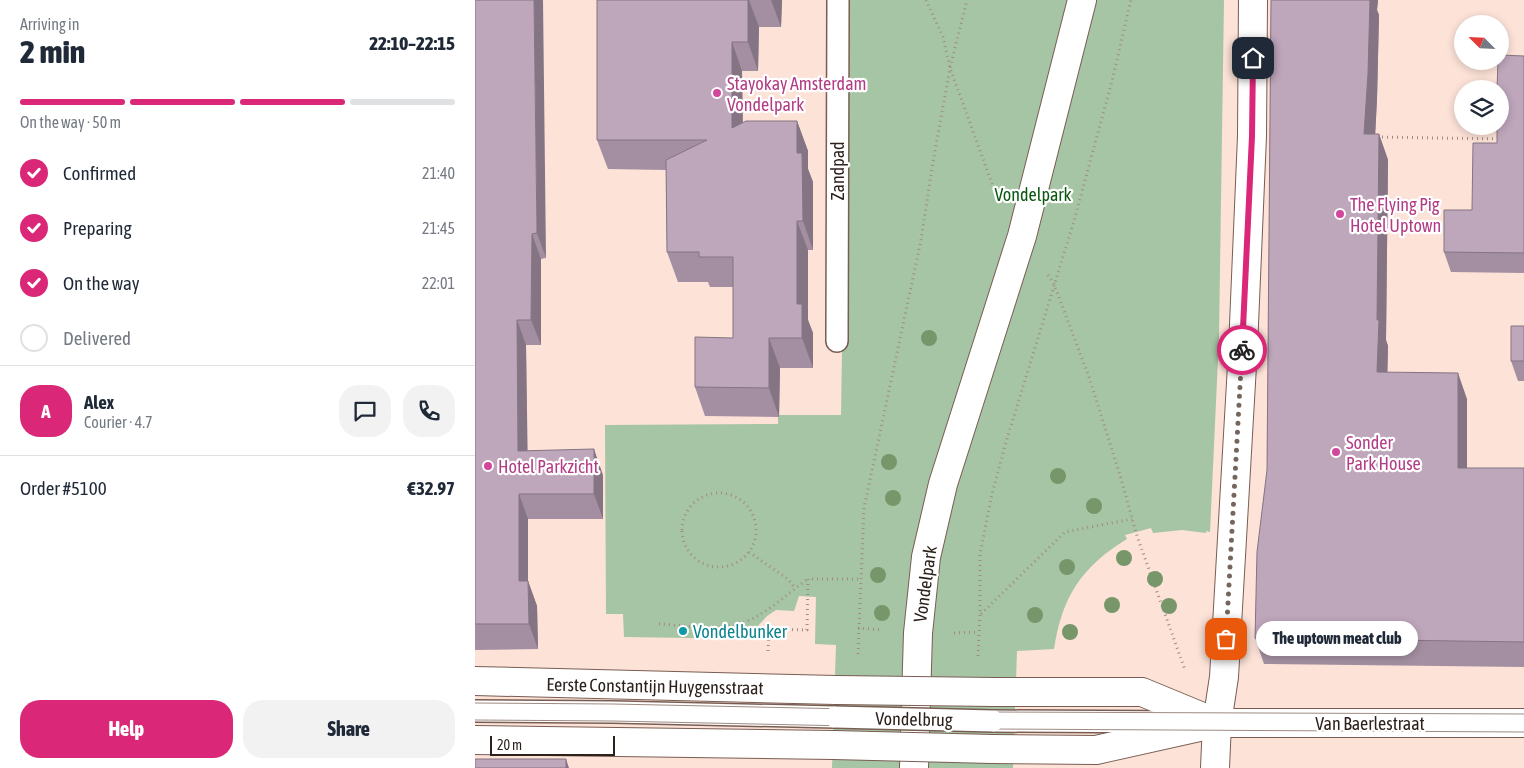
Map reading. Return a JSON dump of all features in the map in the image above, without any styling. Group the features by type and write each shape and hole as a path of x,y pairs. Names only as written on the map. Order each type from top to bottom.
{"street":[{"name":"Vondelpark","path":"914,768 918,633 926,557 943,484 1022,236 1082,0"},
{"path":"1215,768 1217,722 1224,677 1241,378 1252,136 1253,0"},
{"name":"Eerste Constantijn Huygensstraat","path":"475,681 836,690"},
{"name":"Vondelbrug","path":"836,690 993,692"},
{"name":"Van Baerlestraat","path":"993,692 1142,692 1217,722"},
{"name":"Van Baerlestraat","path":"992,749 1096,750 1217,722 1524,723"},
{"name":"Vondelbrug","path":"475,740 992,749"}],"lane":[{"name":"Zandpad","path":"837,342 838,0"},
{"name":"Eerste Constantijn Huygensstraat","path":"475,711 835,717"},
{"name":"Vondelbrug","path":"835,717 993,721"},
{"name":"Van Baerlestraat","path":"993,721 1217,722"}],"path":[{"path":"926,0 943,37 950,68"},
{"path":"858,656 864,508 921,240 950,68 967,0"},
{"path":"978,661 980,554 993,494 1009,433 1074,221 1112,81 1131,0"},
{"path":"1369,137 1505,139"},
{"path":"1120,475 1137,536 1185,673"},
{"path":"717,492 729,494 740,499 749,507 754,517 756,529 755,541 749,552 734,563 716,567 703,564 693,556 686,546 682,534 683,522 688,510 695,501 705,495 717,492"},
{"path":"980,614 1065,532 1132,519"},
{"path":"749,552 789,580 795,588"},
{"path":"659,624 715,627 734,626 766,610 808,580 861,579"},
{"path":"767,649 769,629 807,630 808,580"}],"green space":[{"name":"Vondelpark","path":"845,0 1224,0 1219,337 1210,532 1182,530 1153,533 1151,528 1125,535 1127,539 1097,561 1076,585 1062,614 1054,649 1017,651 1013,768 832,768 836,645 815,644 816,597 799,596 794,611 776,610 767,616 758,626 757,639 624,637 623,614 606,614 605,425 778,424 778,415 841,415 845,156"}],"building":[{"path":"475,0 534,0 537,233 532,234 531,320 517,320 518,451 594,449 594,494 519,494 519,581 528,581 529,624 475,624"},
{"path":"597,0 748,0 748,42 732,42 732,128 746,121 797,121 797,153 802,153 803,221 797,221 797,304 802,304 802,338 769,338 769,388 695,387 695,337 733,338 733,257 699,257 699,252 667,252 666,160 707,140 597,140"},
{"path":"1271,0 1370,0 1364,134 1379,134 1377,320 1379,320 1377,372 1458,373 1458,468 1524,468 1524,642 1255,638 1257,552 1267,470"},
{"path":"1509,55 1524,56 1524,253 1444,252 1444,210 1472,210 1473,143 1497,143 1497,135 1509,135 1509,80 1497,80 1498,70 1509,70"},
{"path":"1511,326 1524,326 1524,361 1511,361"},
{"path":"475,759 566,759 566,768 475,768"}],"tram line":[{"path":"475,703 993,712 1524,714"},
{"path":"475,720 993,729 1524,732"}],"way so far":[{"path":"1226,639 1242,350"}],"place":[{"name":"Stayokay Amsterdam Vondelpark","path":"717,93"},
{"name":"The Flying Pig Hotel Uptown","path":"1340,214"},
{"name":"Sonder Park House","path":"1336,452"},
{"name":"Hotel Parkzicht","path":"488,466"},
{"name":"Vondelbunker","path":"683,631"},
{"name":"The uptown meat club","path":"1226,639"}],"route":[{"path":"1242,350 1252,136 1253,58"}]}
